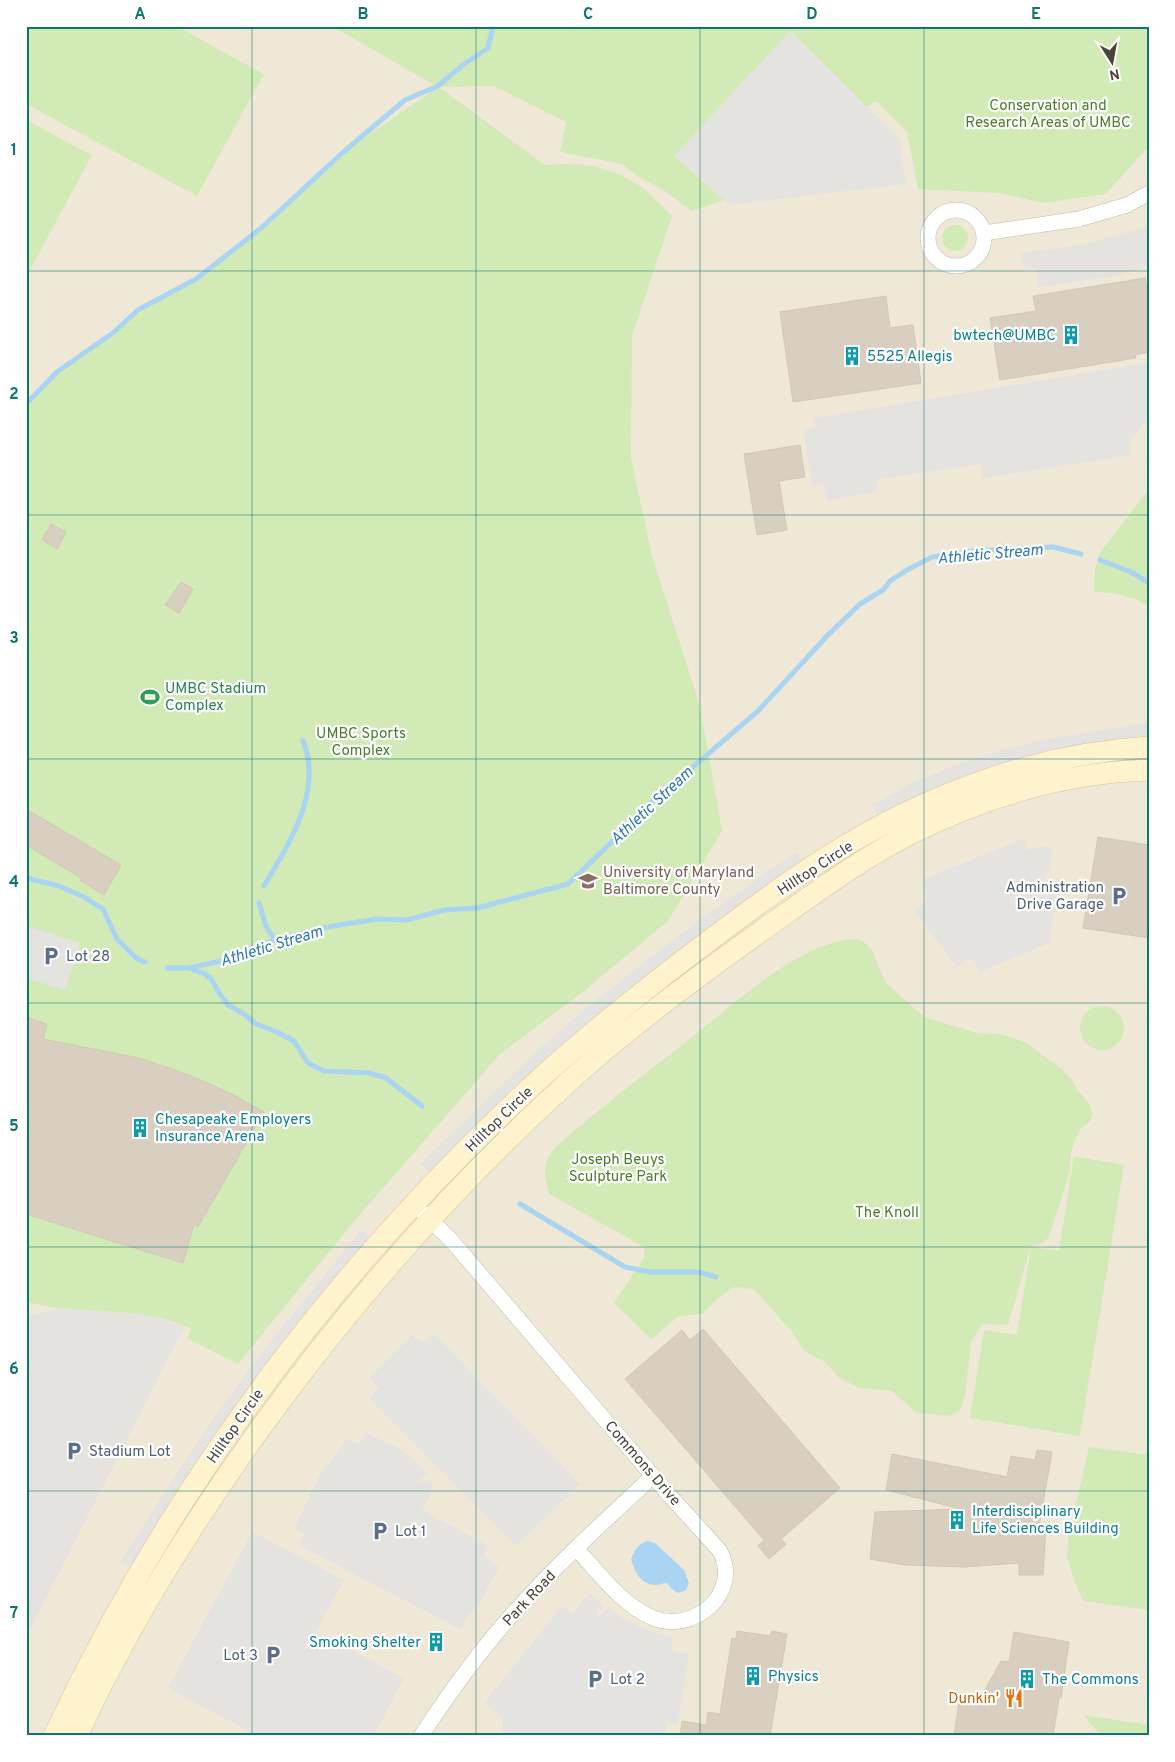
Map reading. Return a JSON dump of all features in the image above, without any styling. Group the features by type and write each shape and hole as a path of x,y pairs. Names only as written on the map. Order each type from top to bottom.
{"street":[{"path":"984,232 1079,218 1127,205 1149,193"},
{"name":"Hilltop Circle","path":"54,1736 76,1688 122,1601 172,1518 280,1363 343,1284 414,1204 532,1087 595,1030 704,944 755,907 818,864 910,811 979,782 1042,764 1090,754 1149,747"},
{"name":"Hilltop Circle","path":"77,1736 95,1697 149,1598 195,1522 296,1378 361,1297 430,1219 478,1169 566,1084 622,1036 700,975 830,883 918,830 986,802 1037,786 1096,775 1149,770"},
{"name":"Commons Drive","path":"414,1204 459,1248 653,1476 720,1550 726,1561 723,1590 716,1602 691,1618 673,1621 654,1619 638,1611 612,1587 576,1548"},
{"name":"Park Road","path":"421,1736 445,1699 520,1606 576,1548 653,1476"}],"shaded area":[{"name":"University of Maryland Baltimore County","path":"26,26 1149,26 1149,1736 26,1736"},
{"path":"790,31 900,139 906,184 729,205 674,156"},
{"path":"1149,225 1149,265 1121,275 1039,287 1036,268 1024,269 1021,253 1088,244"},
{"path":"1149,363 1149,418 1128,443 1129,455 984,478 980,464 877,479 877,491 826,501 824,484 812,486 803,430 815,427 814,418"},
{"path":"1137,724 1149,724 1149,738 879,818 872,805 910,784 956,765 999,751 1042,740"},
{"path":"1022,839 1027,850 1037,847 1053,847 1046,880 1059,883 1049,943 980,972 975,962 971,959 957,967 914,911 927,899 922,880"},
{"path":"796,852 804,864 430,1173 420,1164 538,1050 596,1000 700,919"},
{"name":"Lot 28","path":"26,926 80,943 65,990 26,978"},
{"path":"361,1230 373,1241 136,1569 120,1561 208,1426 258,1357"},
{"name":"Stadium Lot","path":"59,1308 146,1315 185,1326 26,1637 26,1317"},
{"path":"434,1334 580,1484 516,1546 369,1398 379,1388 369,1378 412,1335 422,1343"},
{"name":"Lot 1","path":"366,1433 401,1449 428,1473 417,1483 431,1480 433,1485 422,1510 489,1546 484,1556 499,1567 479,1604 468,1616 461,1630 299,1545 304,1534 295,1528 319,1476 347,1439 359,1444"},
{"name":"Lot 3","path":"252,1532 344,1580 316,1632 404,1678 374,1736 258,1736 168,1688"},
{"name":"Lot 2","path":"590,1593 603,1606 597,1613 599,1616 608,1607 620,1617 642,1628 673,1638 673,1651 689,1654 678,1724 667,1723 666,1736 503,1736 503,1721 501,1717 484,1703 562,1606 571,1613 574,1612"}],"green space":[{"path":"26,26 176,26 264,74 197,196 26,104"},
{"name":"UMBC Sports Complex","path":"332,26 1149,26 1149,146 1106,194 1042,203 1000,193 918,189 907,132 876,101 724,200 691,211 665,191 636,175 622,164 560,152 566,122 494,86 439,87 545,165 583,165 617,174 641,187 672,216 632,336 631,458 652,556 700,706 722,831 668,921 584,991 499,1055 355,1220 238,1364 187,1338 191,1329 160,1318 127,1313 57,1308 26,1302 26,401 57,372 126,321 196,279 251,236 341,154 438,87"},
{"path":"26,120 92,155 26,277"},
{"path":"955,225 965,228 968,238 965,248 955,251 945,248 942,238 945,228"},
{"path":"1149,489 1149,607 1123,595 1094,592 1095,569 1099,554"},
{"name":"The Knoll","path":"851,939 863,941 872,950 886,983 924,1017 977,1033 1000,1034 1025,1042 1062,1069 1072,1080 1092,1110 1092,1117 1080,1129 1074,1142 1070,1172 1049,1237 1043,1243 1031,1246 1008,1325 982,1324 971,1342 965,1397 959,1411 949,1416 917,1413 891,1391 860,1388 839,1378 825,1362 804,1351 793,1333 754,1289 734,1287 717,1299 702,1314 679,1316 651,1339 614,1303 643,1259 645,1255 644,1247 549,1194 546,1180 546,1163 556,1146 749,991 789,963 810,952 831,943"},
{"path":"1102,1006 1114,1010 1120,1016 1124,1028 1120,1040 1114,1046 1102,1050 1090,1046 1084,1040 1080,1028 1084,1016 1090,1010"},
{"path":"1074,1156 1124,1165 1080,1436 970,1418 984,1330 1017,1335 1031,1247 1059,1251"},
{"path":"1089,1447 1149,1455 1149,1610 1083,1601 1073,1578 1067,1557 1069,1535"},
{"path":"1083,1715 1149,1725 1149,1736 1101,1736"}],"water":[{"path":"648,1541 655,1543 684,1570 689,1583 686,1590 678,1593 667,1583 650,1584 639,1576 631,1559 639,1545"}],"building":[{"name":"bwtech@UMBC","path":"1145,278 1149,299 1149,352 1135,355 1136,358 1000,380 990,318 1036,311 1033,296"},
{"name":"5525 Allegis","path":"886,296 890,328 913,325 921,383 793,402 780,312"},
{"path":"800,445 805,477 779,481 787,530 757,535 744,454"},
{"path":"51,524 66,532 57,549 42,540"},
{"path":"181,582 193,589 179,613 165,605"},
{"path":"26,809 121,865 104,895 80,880 81,878 26,845"},
{"name":"Administration Drive Garage","path":"1098,837 1149,845 1149,938 1083,928"},
{"name":"Chesapeake Employers Insurance Arena","path":"26,1017 47,1024 43,1039 139,1058 189,1075 232,1094 264,1112 198,1227 194,1224 183,1263 26,1214"},
{"path":"703,1329 840,1488 781,1539 786,1544 769,1559 758,1546 764,1540 625,1379 682,1330 690,1340"},
{"name":"Interdisciplinary Life Sciences Building","path":"1037,1450 1052,1452 1039,1527 1046,1527 1043,1575 1019,1575 1019,1563 965,1567 905,1565 870,1559 875,1512 961,1509 886,1490 892,1454 1007,1477 1011,1456 1035,1460"},
{"name":"Physics","path":"737,1631 770,1636 772,1631 787,1634 770,1736 680,1736 682,1721 706,1725 708,1712 720,1714 732,1638 736,1639"},
{"name":"The Commons","path":"1014,1632 1069,1642 1061,1698 1059,1698 1053,1736 954,1736 960,1696 981,1697 1001,1661 1009,1662"}],"waterway":[{"path":"26,404 57,372 114,332 138,310 196,279 260,229 341,154 405,100 438,86 463,65 488,48 493,26"},
{"name":"Athletic Stream","path":"167,968 189,968 221,961 272,941 327,927 377,919 407,920 444,910 477,908 568,884 639,816 663,790 686,773 758,711 827,636 860,604 883,590 890,581 907,570 932,557 973,551 1053,547 1081,554"},
{"path":"1100,560 1131,572 1149,583"},
{"path":"264,886 284,852 301,816 309,779 308,759 303,740"},
{"path":"26,878 59,886 84,897 103,909 117,939 136,958 145,962"},
{"path":"259,903 266,926 275,940"},
{"path":"189,968 205,974 212,980 228,1005 244,1014 256,1024 294,1041 308,1063 324,1071 369,1073 386,1078 422,1106"},
{"path":"520,1204 625,1267 649,1272 699,1272 716,1277"}],"place":[{"name":"bwtech@UMBC","path":"1071,335"},
{"name":"5525 Allegis","path":"852,356"},
{"name":"UMBC Stadium Complex","path":"150,697"},
{"name":"University of Maryland Baltimore County","path":"588,881"},
{"name":"Administration Drive Garage","path":"1119,896"},
{"name":"Lot 28","path":"51,956"},
{"name":"Chesapeake Employers Insurance Arena","path":"140,1128"},
{"name":"Stadium Lot","path":"74,1451"},
{"name":"Interdisciplinary Life Sciences Building","path":"957,1520"},
{"name":"Lot 1","path":"380,1531"},
{"name":"Smoking Shelter","path":"436,1642"},
{"name":"Lot 3","path":"273,1655"},
{"name":"Physics","path":"753,1676"},
{"name":"Lot 2","path":"595,1679"},
{"name":"The Commons","path":"1027,1679"},
{"name":"Dunkin'","path":"1014,1698"}],"park label":[{"name":"Conservation and Research Areas of UMBC","path":"1048,114"},
{"name":"Joseph Beuys Sculpture Park","path":"618,1168"}]}
